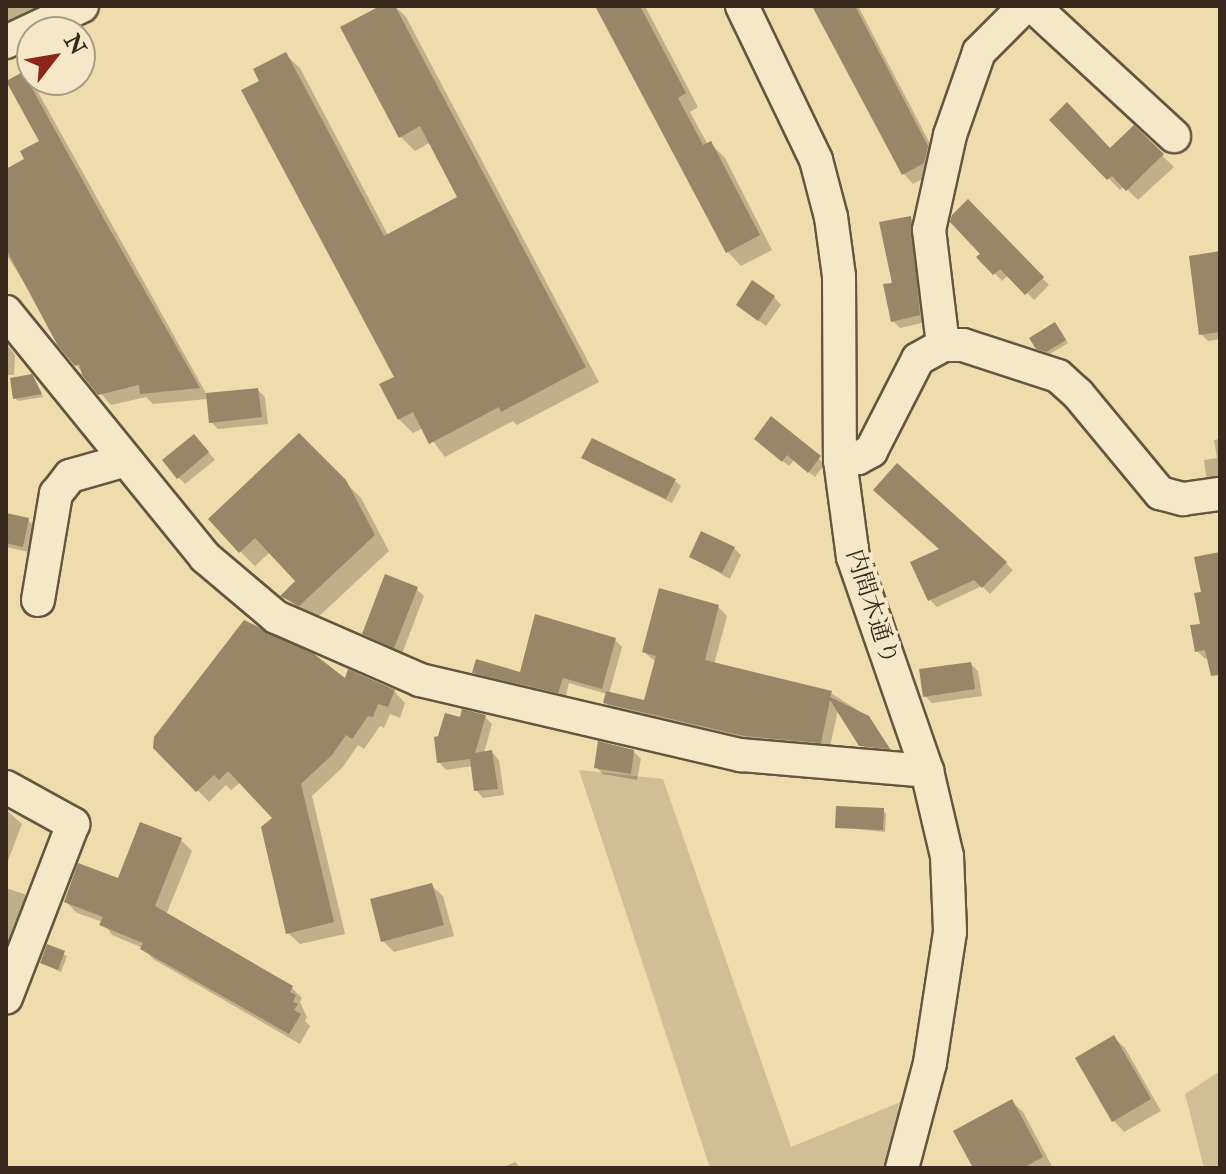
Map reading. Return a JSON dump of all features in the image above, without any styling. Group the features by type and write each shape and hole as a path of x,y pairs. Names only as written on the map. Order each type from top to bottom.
{"street":[{"path":"7,37 82,6"},
{"name":"内間木通り","path":"742,6 816,160 831,217 839,276 840,460 853,557 927,771 947,856 950,932 930,1063 902,1168"},
{"path":"943,345 929,230 950,135 979,52 1025,6"},
{"path":"1033,6 1174,136"},
{"path":"6,312 205,557 276,617 420,680 741,755 927,771"},
{"path":"840,460 858,458 871,451 918,359 943,345 963,345 1058,376 1078,394 1160,493 1183,499 1220,494"},
{"path":"38,600 56,494 70,476 126,460"},
{"path":"6,787 73,824 6,998"}],"shaded area":[{"path":"579,770 663,779 791,1147 903,1101 886,1168 710,1168"},
{"path":"1220,1071 1220,1168 1204,1168 1185,1094"}],"building":[{"path":"380,6 395,6 586,367 501,412 499,407 429,444 413,412 398,420 379,384 394,377 241,90 259,81 253,69 286,52 384,236 457,197 420,126 399,138 340,27"},
{"path":"595,6 640,6 686,93 678,98 703,145 711,141 760,235 726,253"},
{"path":"812,6 855,6 928,146 924,163 902,175"},
{"path":"16,76 16,96 36,96 200,388 140,394 139,385 98,395 82,375 79,364 75,366 58,346 6,249 6,169 24,159 20,151 39,141 6,81"},
{"path":"1067,102 1110,148 1134,125 1164,154 1126,191 1112,176 1107,180 1049,120"},
{"path":"968,199 1044,277 1025,295 1000,269 993,275 976,257 980,254 950,222 952,215"},
{"path":"911,216 920,315 891,322 883,284 892,283 879,222"},
{"path":"1220,251 1220,332 1199,335 1189,256"},
{"path":"752,280 775,296 758,321 736,305"},
{"path":"1055,322 1066,340 1046,352 1036,349 1029,338"},
{"path":"32,374 42,394 13,399 10,378"},
{"path":"258,388 262,417 209,423 206,393"},
{"path":"771,416 821,456 808,473 787,455 782,462 754,439"},
{"path":"299,433 346,480 375,535 299,606 280,596 295,581 255,538 239,553 208,519"},
{"path":"194,434 209,452 177,479 162,460"},
{"path":"592,438 676,479 666,499 581,458"},
{"path":"897,463 1007,562 982,588 974,580 928,601 910,562 939,549 873,490"},
{"path":"6,513 29,518 23,547 6,543"},
{"path":"701,531 735,547 722,573 689,557"},
{"path":"1220,552 1220,675 1211,676 1205,650 1195,652 1190,625 1200,624 1194,593 1201,592 1194,557"},
{"path":"385,574 418,587 394,648 362,634"},
{"path":"659,588 719,605 705,660 832,691 830,697 869,716 890,749 859,746 830,700 821,743 744,736 603,703 606,691 644,700 656,656 642,652"},
{"path":"535,614 616,638 602,689 563,678 558,693 472,673 476,659 520,672"},
{"path":"244,620 314,654 345,678 348,669 395,690 388,707 378,704 373,717 368,716 352,739 346,735 332,755 301,784 334,922 286,934 261,827 272,818 228,771 219,780 214,775 196,792 153,748 154,737"},
{"path":"971,662 975,689 923,697 919,669"},
{"path":"462,709 486,715 475,753 492,750 498,789 474,791 470,759 437,763 434,737 438,736 445,713 460,717"},
{"path":"598,741 634,750 631,774 594,768"},
{"path":"836,806 884,808 883,830 835,828"},
{"path":"140,822 182,838 155,906 293,986 290,992 296,995 293,1002 298,1004 294,1010 301,1014 289,1034 140,949 143,943 99,925 103,917 64,902 78,863 118,878"},
{"path":"432,883 444,925 381,942 370,899"},
{"path":"47,944 65,951 58,970 40,963"},
{"path":"1114,1035 1151,1099 1112,1122 1075,1058"},
{"path":"1012,1099 1043,1157 1023,1168 973,1168 953,1131"}]}
